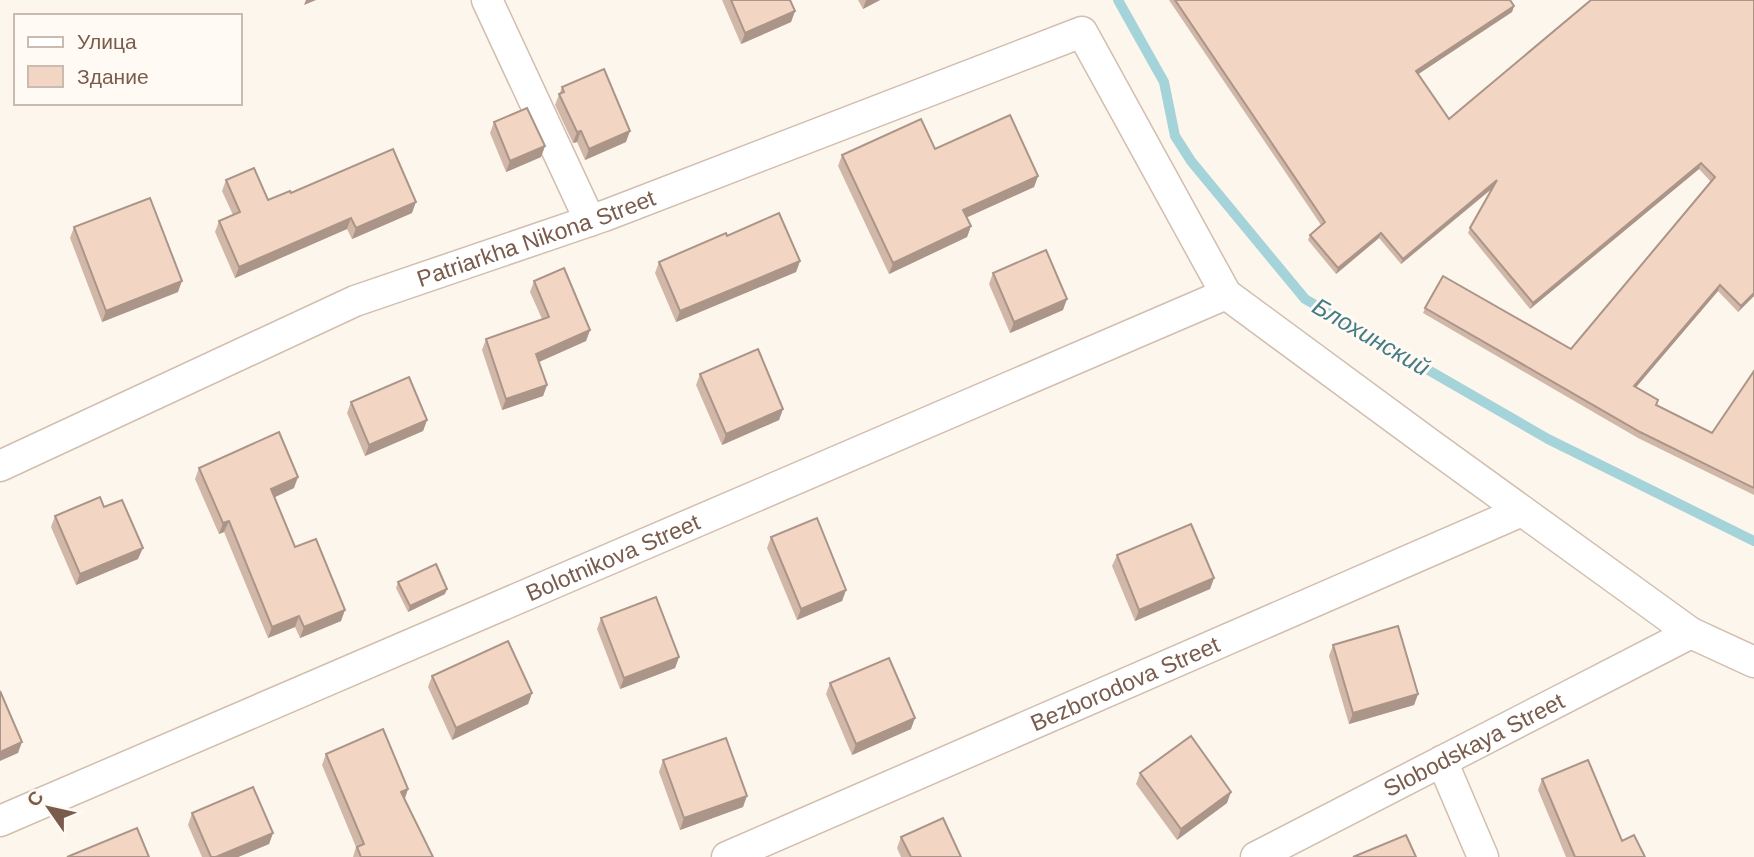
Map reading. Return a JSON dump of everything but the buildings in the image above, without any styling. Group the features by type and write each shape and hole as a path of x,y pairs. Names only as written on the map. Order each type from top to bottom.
{"street":[{"path":"487,0 590,221"},
{"name":"Patriarkha Nikona Street","path":"0,466 355,301 590,221 1082,32 1226,294"},
{"path":"1226,294 1691,633 1754,662"},
{"name":"Bolotnikova Street","path":"0,821 1226,294"},
{"name":"Bezborodova Street","path":"727,857 1522,511"},
{"name":"Slobodskaya Street","path":"1256,857 1691,633"},
{"path":"1442,761 1483,857"}],"waterway":[{"name":"Блохинский","path":"1118,0 1164,82 1175,136 1191,161 1305,299 1548,439 1754,541"}]}
